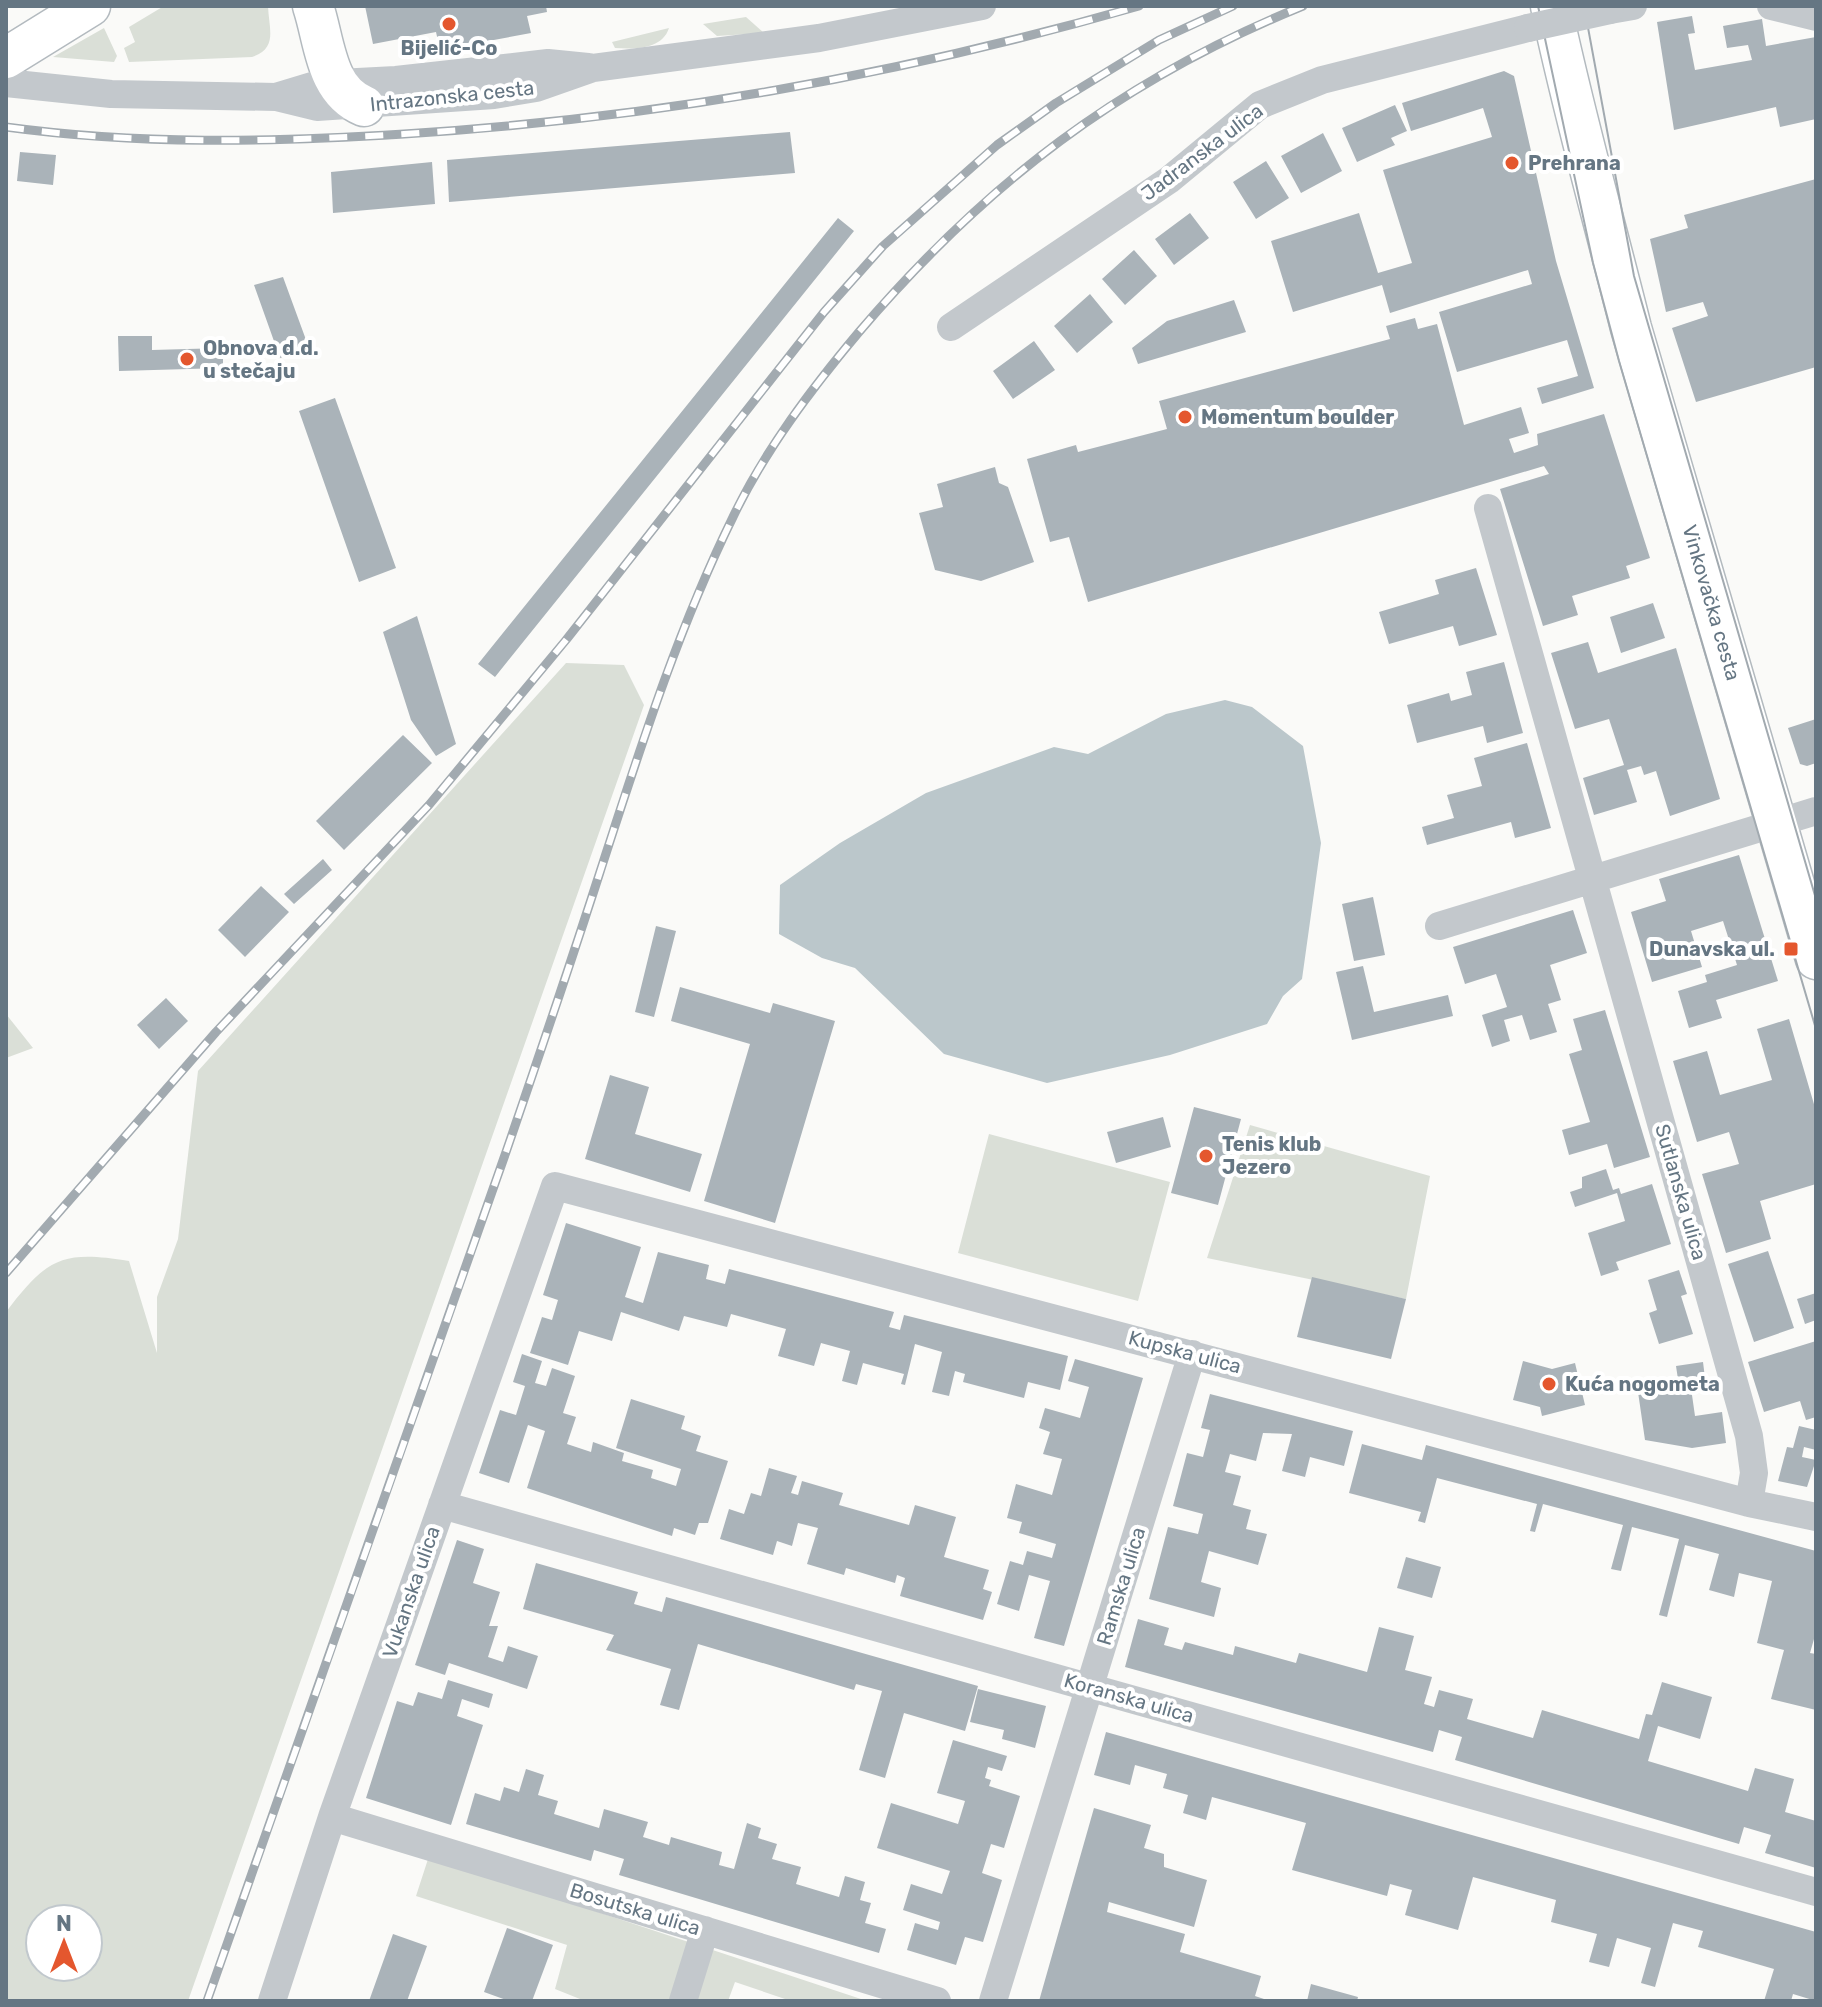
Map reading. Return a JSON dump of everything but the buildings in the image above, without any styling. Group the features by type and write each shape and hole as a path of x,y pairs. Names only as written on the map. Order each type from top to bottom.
{"main road":[{"path":"7,75 90,6"},
{"path":"313,6 349,94"},
{"name":"Vinkovačka cesta","path":"1606,7 1601,143 1612,247"},
{"name":"Vinkovačka cesta","path":"1539,17 1612,247 1631,328 1816,959"}],"street":[{"path":"593,68 819,38 982,6"},
{"path":"1771,6 1816,17"},
{"name":"Jadranska ulica","path":"951,327 1169,180 1260,105 1336,76 1539,17 1606,7"},
{"name":"Intrazonska cesta","path":"7,75 111,94 276,97 307,107 396,80 548,63 593,68"},
{"name":"Intrazonska cesta","path":"276,97 309,86 349,94 536,88 593,68"},
{"name":"Sutlanska ulica","path":"1488,508 1749,1436 1754,1473 1749,1503"},
{"path":"1439,926 1594,882 1816,811"},
{"name":"Kupska ulica","path":"555,1186 1749,1503 1816,1517"},
{"name":"Vukanska ulica","path":"272,2001 332,1817 555,1186"},
{"name":"Ramska ulica","path":"993,2001 1192,1354"},
{"name":"Koranska ulica","path":"442,1505 1816,1892"},
{"name":"Bosutska ulica","path":"332,1817 937,2001"},
{"path":"683,2001 705,1930"}],"shaded area":[{"path":"164,6 268,6 269,43 266,49 252,57 129,62 124,48 135,42 129,27"},
{"path":"746,17 764,33 717,36 703,24"},
{"path":"104,28 117,56 114,62 53,57"},
{"path":"669,28 660,41 646,47 615,48 612,42"},
{"path":"566,663 624,665 644,705 188,2001 6,2001 6,1312 33,1280 58,1262 87,1257 129,1261 157,1353 157,1297 178,1239 198,1071"},
{"path":"1225,700 1252,707 1303,746 1321,843 1302,979 1283,996 1267,1024 1170,1055 1047,1083 944,1054 855,968 822,958 779,934 780,885 840,843 926,793 1054,747 1088,754 1166,714"},
{"path":"6,1014 33,1048 6,1058"},
{"path":"1250,1125 1430,1176 1406,1299 1207,1258"},
{"path":"989,1134 1170,1182 1138,1301 958,1253"},
{"path":"429,1856 867,2001 791,2001 735,1982 728,2001 585,2001 555,1989 567,1945 416,1896"}],"tram line":[{"path":"1538,6 1593,263 1619,361 1816,1029"},
{"path":"1584,6 1634,276 1816,899"}],"railway":[{"path":"6,127 105,137 205,140 304,139 498,127 683,105 866,73 1048,31 1139,6"},
{"path":"6,1273 216,1032 429,805 566,640 824,312 883,246 997,145 1056,103 1159,40 1233,6"},
{"path":"207,2001 506,1152 660,692 694,604 746,492 790,420 859,332 907,278 1007,183 1116,102 1237,35 1303,6"}],"place":[{"name":"Bijelić-Co","path":"449,24"},
{"name":"Prehrana","path":"1512,163"},
{"name":"Obnova d.d. u stečaju","path":"187,359"},
{"name":"Momentum boulder","path":"1185,417"},
{"name":"Dunavska ul.","path":"1791,949"},
{"name":"Tenis klub Jezero","path":"1206,1156"},
{"name":"Kuća nogometa","path":"1549,1384"}]}
